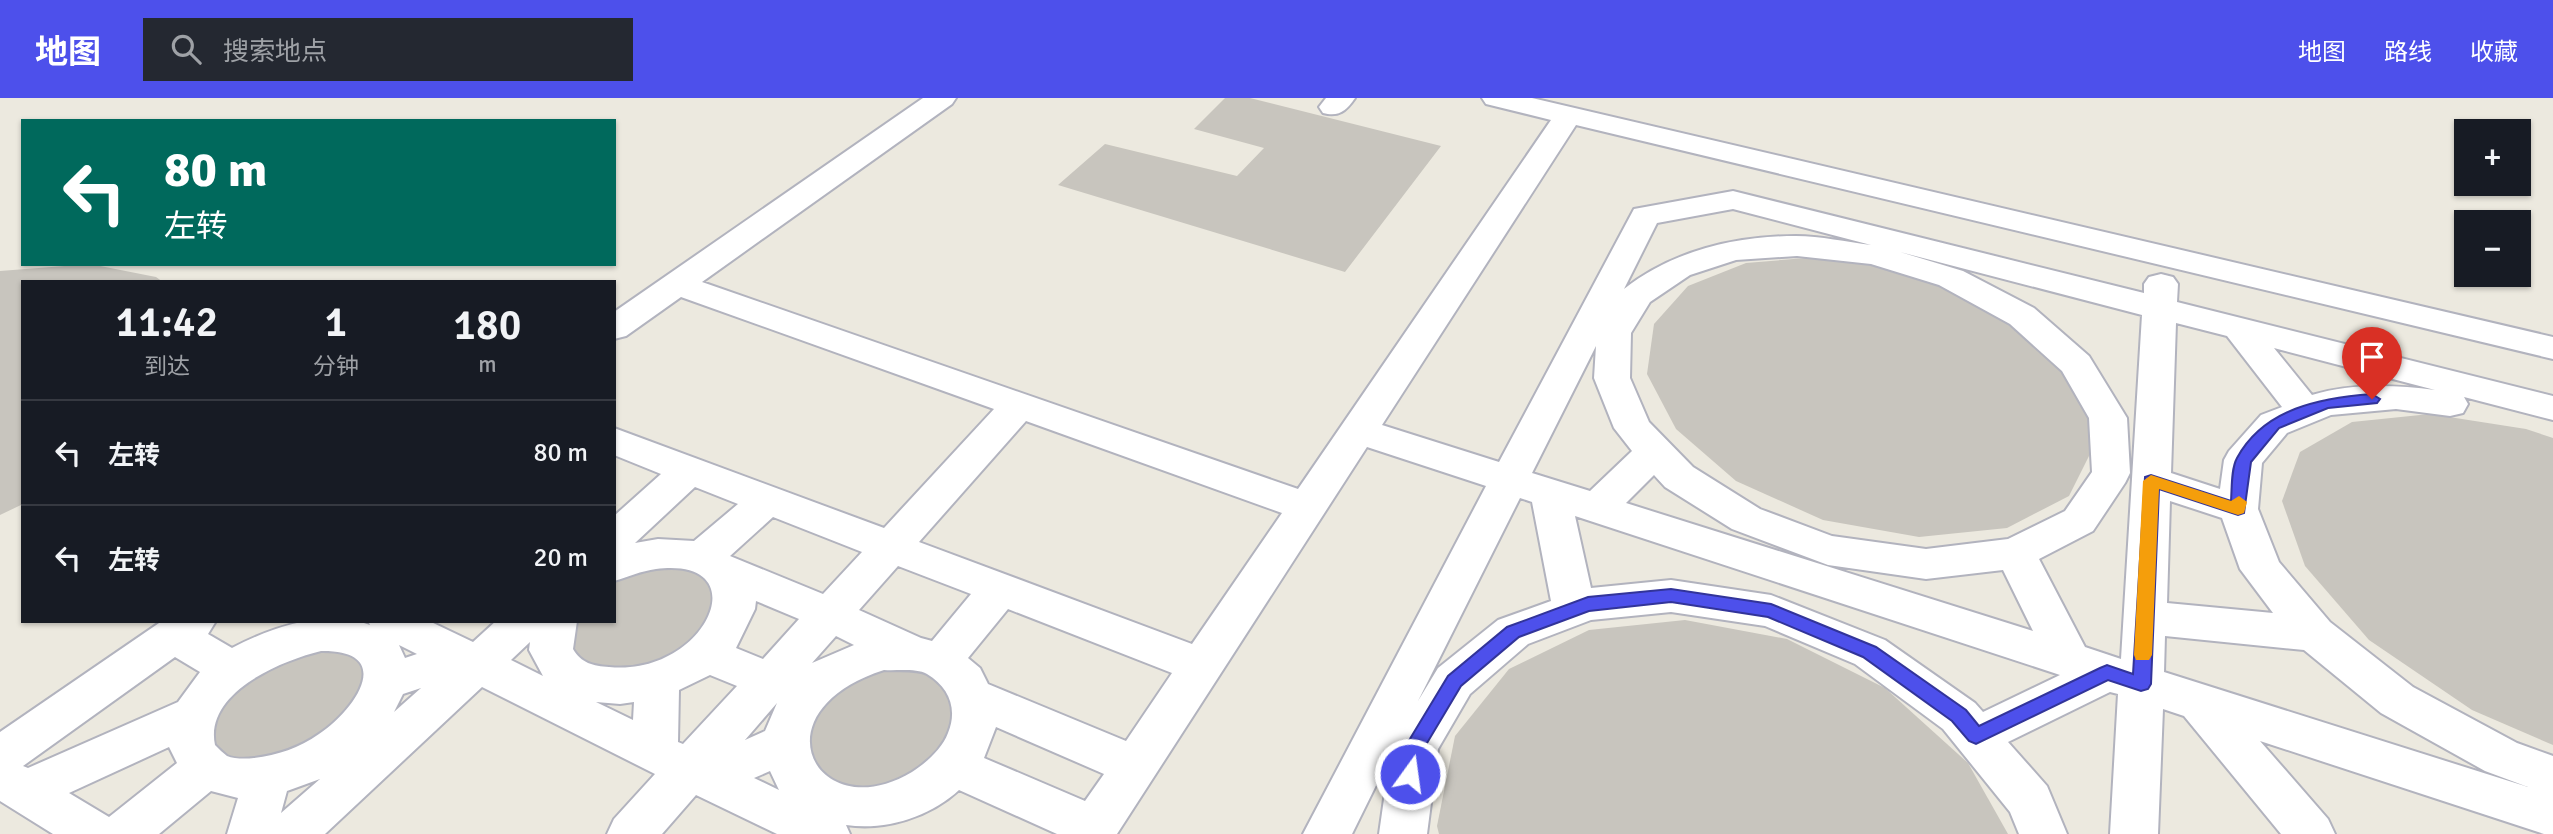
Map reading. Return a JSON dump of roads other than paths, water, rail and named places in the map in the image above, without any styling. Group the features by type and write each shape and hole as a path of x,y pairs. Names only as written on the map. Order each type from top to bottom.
{"street":[{"path":"616,327 942,98"},
{"path":"1496,98 2553,348"},
{"path":"954,766 1092,831 1568,115"},
{"path":"1403,834 1397,740 1509,480 1601,330 1645,216 1733,200 1898,252 2093,292 2239,329 2515,407 2553,427"},
{"path":"1719,202 1754,249"},
{"path":"1797,246 1874,255 1898,252 2022,316 2076,364 2108,418 2111,473 2079,521 2015,553 1926,564 1828,550 1802,557 1679,477 1633,428 1612,378 1601,330 1637,295 1678,268 1733,251 1797,246"},
{"path":"1976,736 2106,672 2145,617 2162,256"},
{"path":"677,284 1308,507"},
{"path":"2052,342 2093,292"},
{"path":"2239,329 2305,411"},
{"path":"2553,408 2488,408 2396,397 2326,403 2274,424 2243,460 2238,509 2261,569 2315,634 2397,700 2501,757 2553,776"},
{"path":"821,820 790,767 786,743 791,718 787,688 829,614 1019,405"},
{"path":"1358,431 1597,508 1802,557 2106,672 2553,816"},
{"path":"616,442 1202,666"},
{"path":"1597,508 1655,451"},
{"path":"563,690 544,627 481,665 363,746 304,765 268,776 236,778 209,772 194,757 188,738 194,715 209,692 232,670 292,631 348,635 384,642 481,665 563,690 683,767 821,820 857,808 891,804 923,792 954,766 968,748 976,722 973,698 961,677 927,658 829,614 700,560 649,555 617,546 690,470"},
{"path":"2151,481 2238,509"},
{"path":"1550,493 1574,609"},
{"path":"700,560 768,500"},
{"path":"2015,553 2106,672 2134,834"},
{"path":"1797,621 1802,557"},
{"path":"563,690 625,688 657,682 686,668 705,654 727,628 735,606 732,586 700,560"},
{"path":"927,658 1000,589"},
{"path":"1327,834 1397,740 1454,681 1513,632 1588,604 1671,596 1771,611 1870,652 1959,716 2030,801 2043,834"},
{"path":"2145,617 2315,634"},
{"path":"9,775 185,628 232,670"},
{"path":"292,834 363,746 363,724 381,698 384,642"},
{"path":"631,834 683,767 787,688 884,653 927,658"},
{"path":"705,654 787,688"},
{"path":"657,682 683,767"},
{"path":"973,698 1135,766"},
{"path":"2200,703 2311,834"},
{"path":"9,775 194,715"},
{"path":"683,767 786,743"},
{"path":"123,834 205,768"},
{"path":"9,775 95,834"},
{"path":"251,834 268,776"}]}
